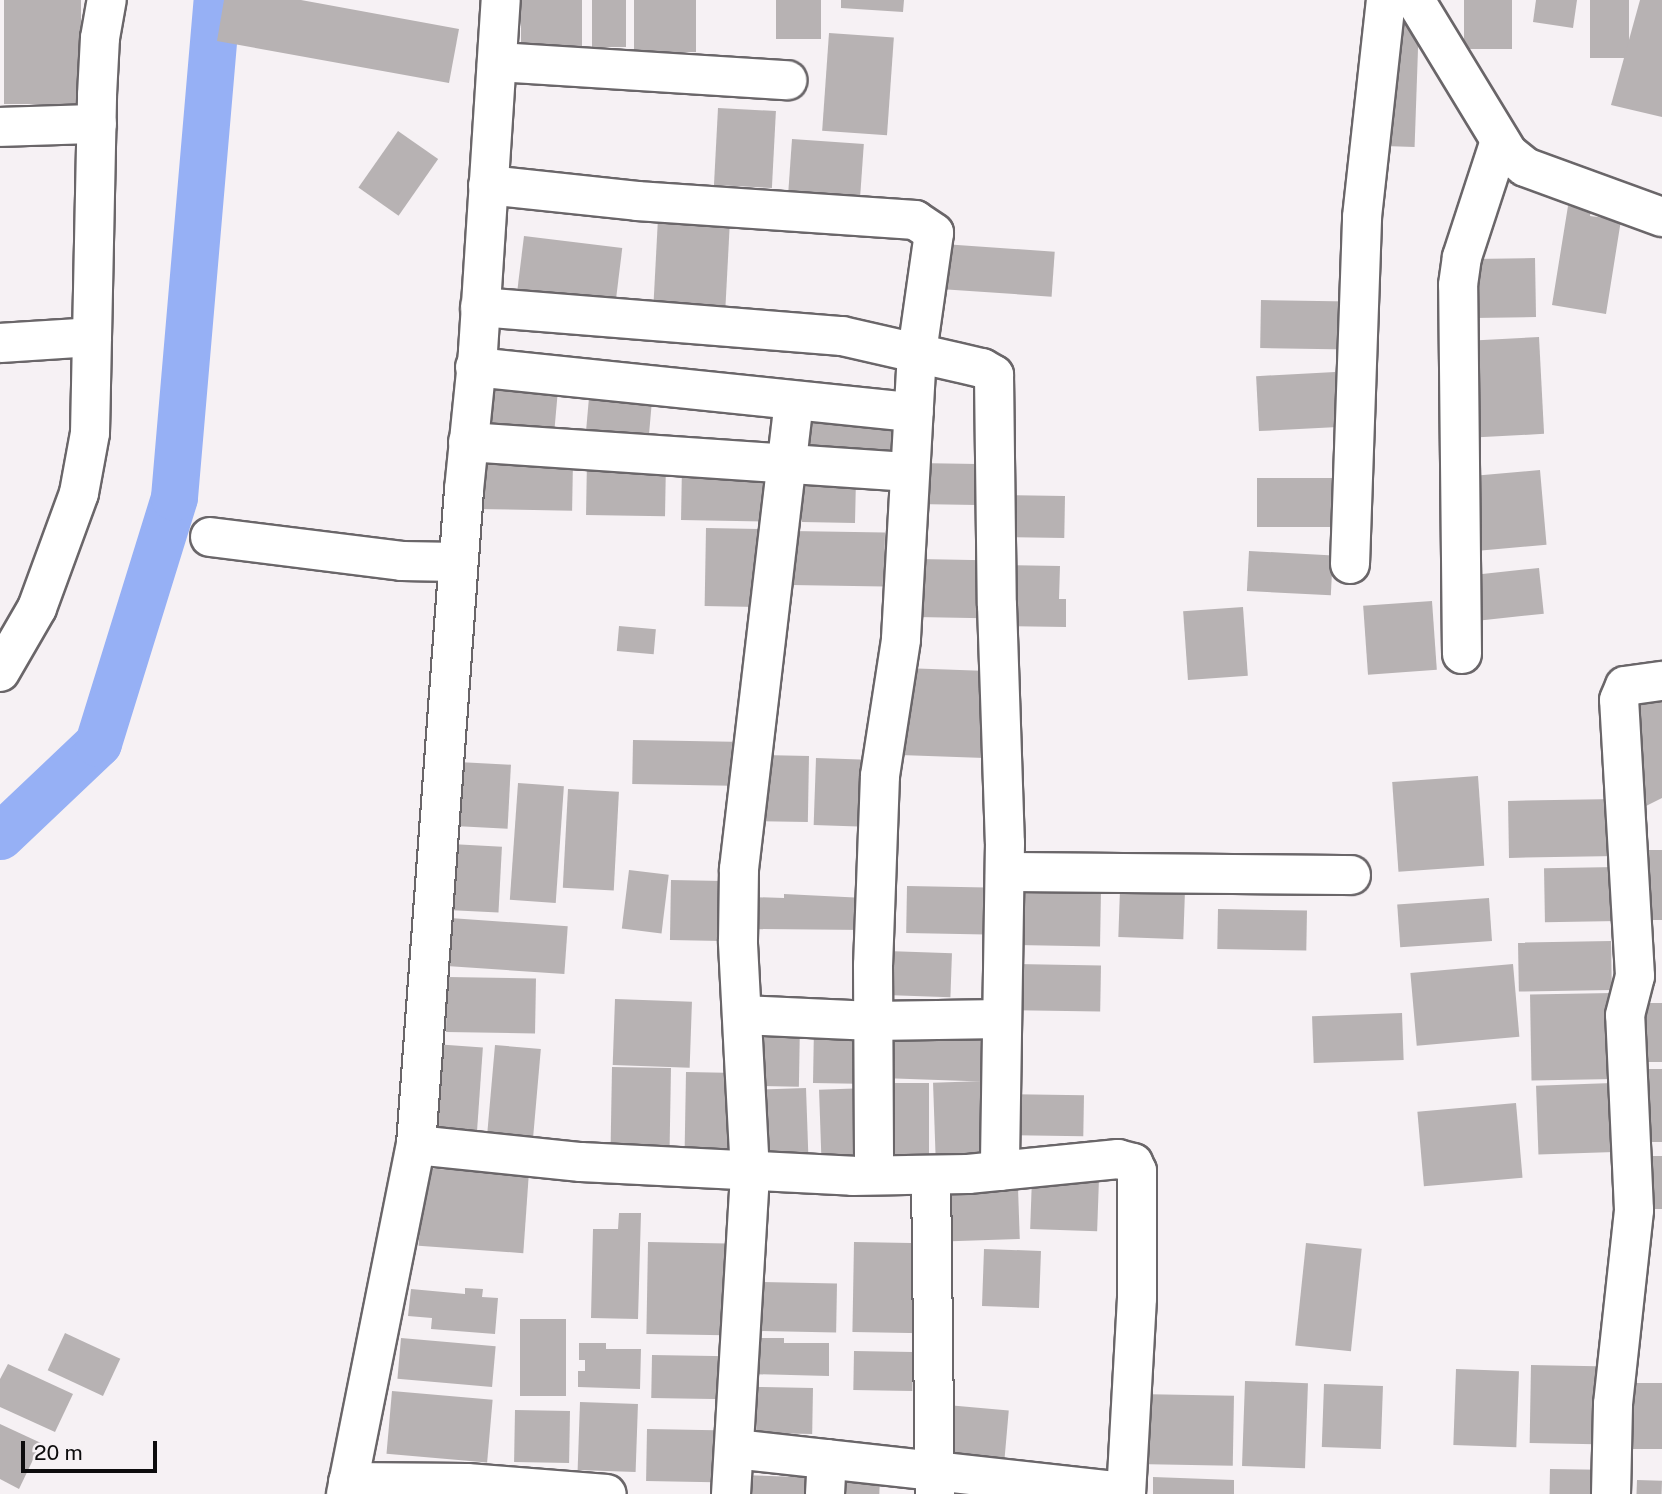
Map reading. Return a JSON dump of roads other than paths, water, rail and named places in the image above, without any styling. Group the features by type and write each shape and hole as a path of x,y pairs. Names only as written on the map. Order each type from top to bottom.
{"street":[{"path":"0,673 37,608 79,493 90,433 100,38 107,0"},
{"path":"501,0 416,1145 347,1488 467,1483 607,1494"},
{"path":"1350,564 1362,217 1386,0"},
{"path":"1415,0 1508,153 1525,167 1662,217"},
{"path":"497,62 787,80"},
{"path":"0,127 97,124"},
{"path":"1462,654 1458,285 1462,257 1500,141"},
{"path":"488,185 637,201 915,220 934,233 917,352 901,640 881,764 873,1021 874,1175"},
{"path":"480,307 842,336 982,368 993,375 1005,872 1000,1171"},
{"path":"0,343 92,337"},
{"path":"475,367 794,402 914,412"},
{"path":"731,1494 750,1173 742,1014 739,869 794,402"},
{"path":"468,442 910,472"},
{"path":"210,537 402,561 458,562"},
{"path":"1611,1494 1613,1404 1634,1209 1625,1015 1647,990 1635,976 1619,700 1625,686 1662,681"},
{"path":"1005,872 1352,875"},
{"path":"742,1014 873,1021 1002,1019"},
{"path":"416,1145 581,1162 750,1173 931,1175 1118,1159 1133,1163 1138,1171 1137,1298 1126,1493 826,1477 735,1448"},
{"path":"931,1175 935,1482"}],"waterway":[{"path":"0,836 98,743 174,497 217,0"}]}
